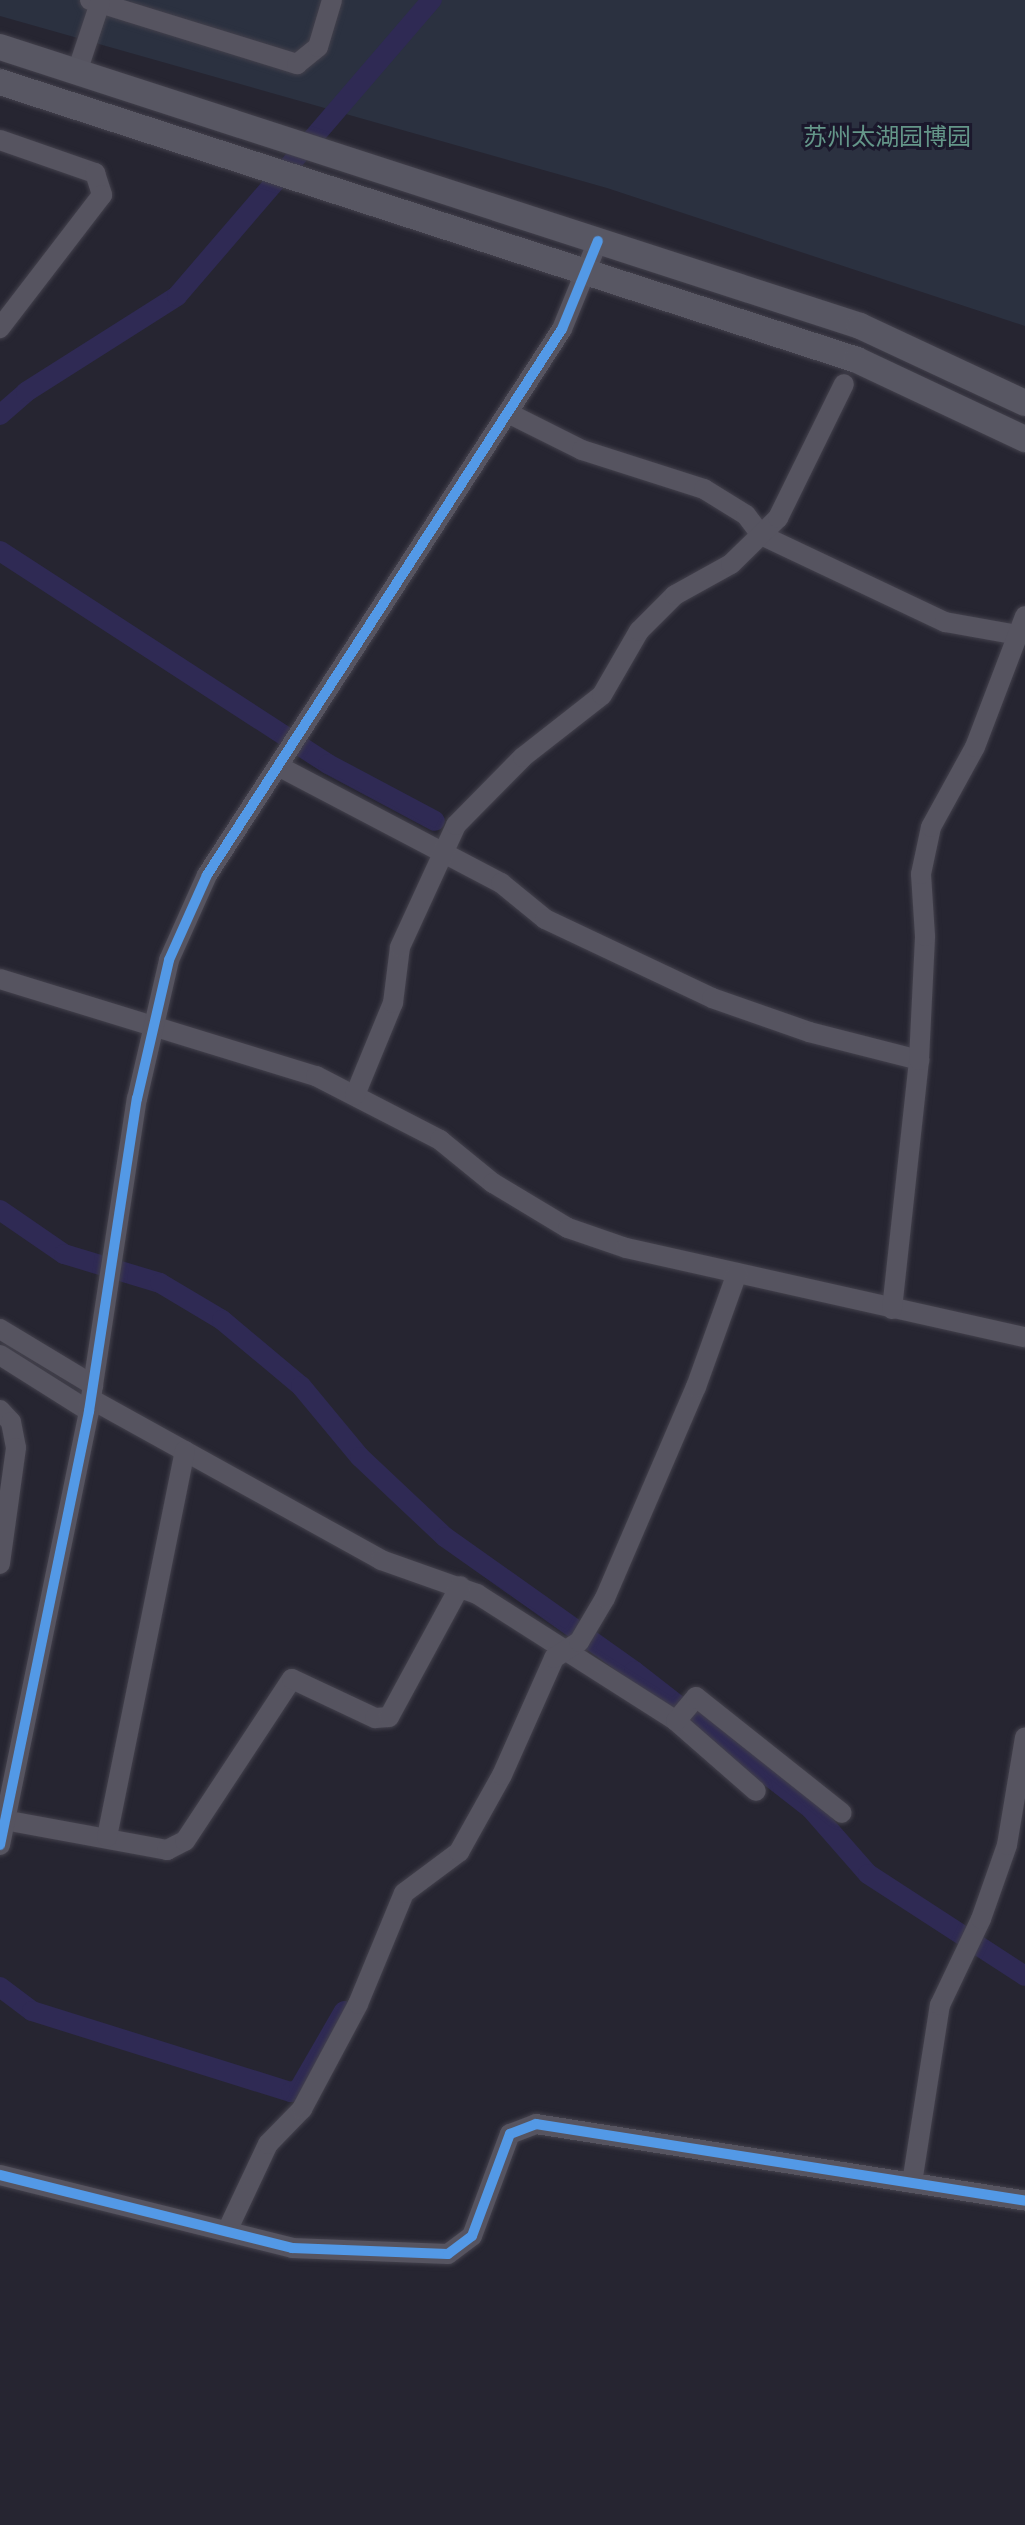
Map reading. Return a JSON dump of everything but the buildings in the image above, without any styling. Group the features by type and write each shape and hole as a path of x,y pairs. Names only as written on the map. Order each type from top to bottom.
{"main road":[{"path":"0,47 860,326 1025,403"},
{"path":"0,82 857,360 1025,439"}],"street":[{"path":"77,72 95,2 297,64 318,47 332,0"},
{"path":"0,140 95,173 102,195 0,328"},
{"path":"0,1845 91,1398 152,1026 169,960 207,875 562,329 588,273 598,241"},
{"path":"355,1095 393,1003 400,947 456,825 485,794 602,695 639,631 675,595 731,564 778,518 844,384"},
{"path":"508,413 582,450 704,489 746,515 761,535 945,622 1021,625 975,747 931,827 921,874 925,936 919,1060 892,1309"},
{"path":"280,766 501,883 545,919 712,998 809,1032 919,1060"},
{"path":"0,979 316,1076 440,1140 493,1183 568,1228 626,1248 1025,1337"},
{"path":"227,2231 268,2144 302,2109 358,2004 404,1893 459,1852 502,1775 554,1658 573,1646 596,1612 696,1387 737,1273"},
{"path":"0,1329 91,1398"},
{"path":"0,1355 91,1398 381,1560 460,1586 573,1646 677,1720 756,1791"},
{"path":"0,1410 11,1422 16,1448 0,1564"},
{"path":"107,1837 185,1451"},
{"path":"4,1820 167,1850 185,1841 292,1679 375,1718 389,1717 460,1586"},
{"path":"677,1720 696,1697 842,1813"},
{"path":"912,2183 940,2005 981,1919 1007,1845 1025,1738"},
{"path":"0,2175 292,2248 448,2254 472,2236 495,2164 510,2134 536,2124 1025,2201"}],"green space":[{"name":"苏州太湖园博园","path":"0,0 1025,0 1025,326 607,188 0,16"}],"waterway":[{"path":"0,415 26,392 177,296 432,0"},
{"path":"0,551 328,764 435,821"},
{"path":"0,1210 64,1254 160,1283 222,1320 301,1386 360,1457 445,1537 634,1671 811,1809 868,1874 1025,1976"},
{"path":"0,1987 32,2011 291,2092 299,2089 344,2011"}],"cycle path":[{"path":"0,1845 89,1411 137,1099 169,960 207,875 562,329 598,241"},
{"path":"0,2175 292,2248 448,2254 472,2236 510,2134 536,2124 1025,2201"}]}
